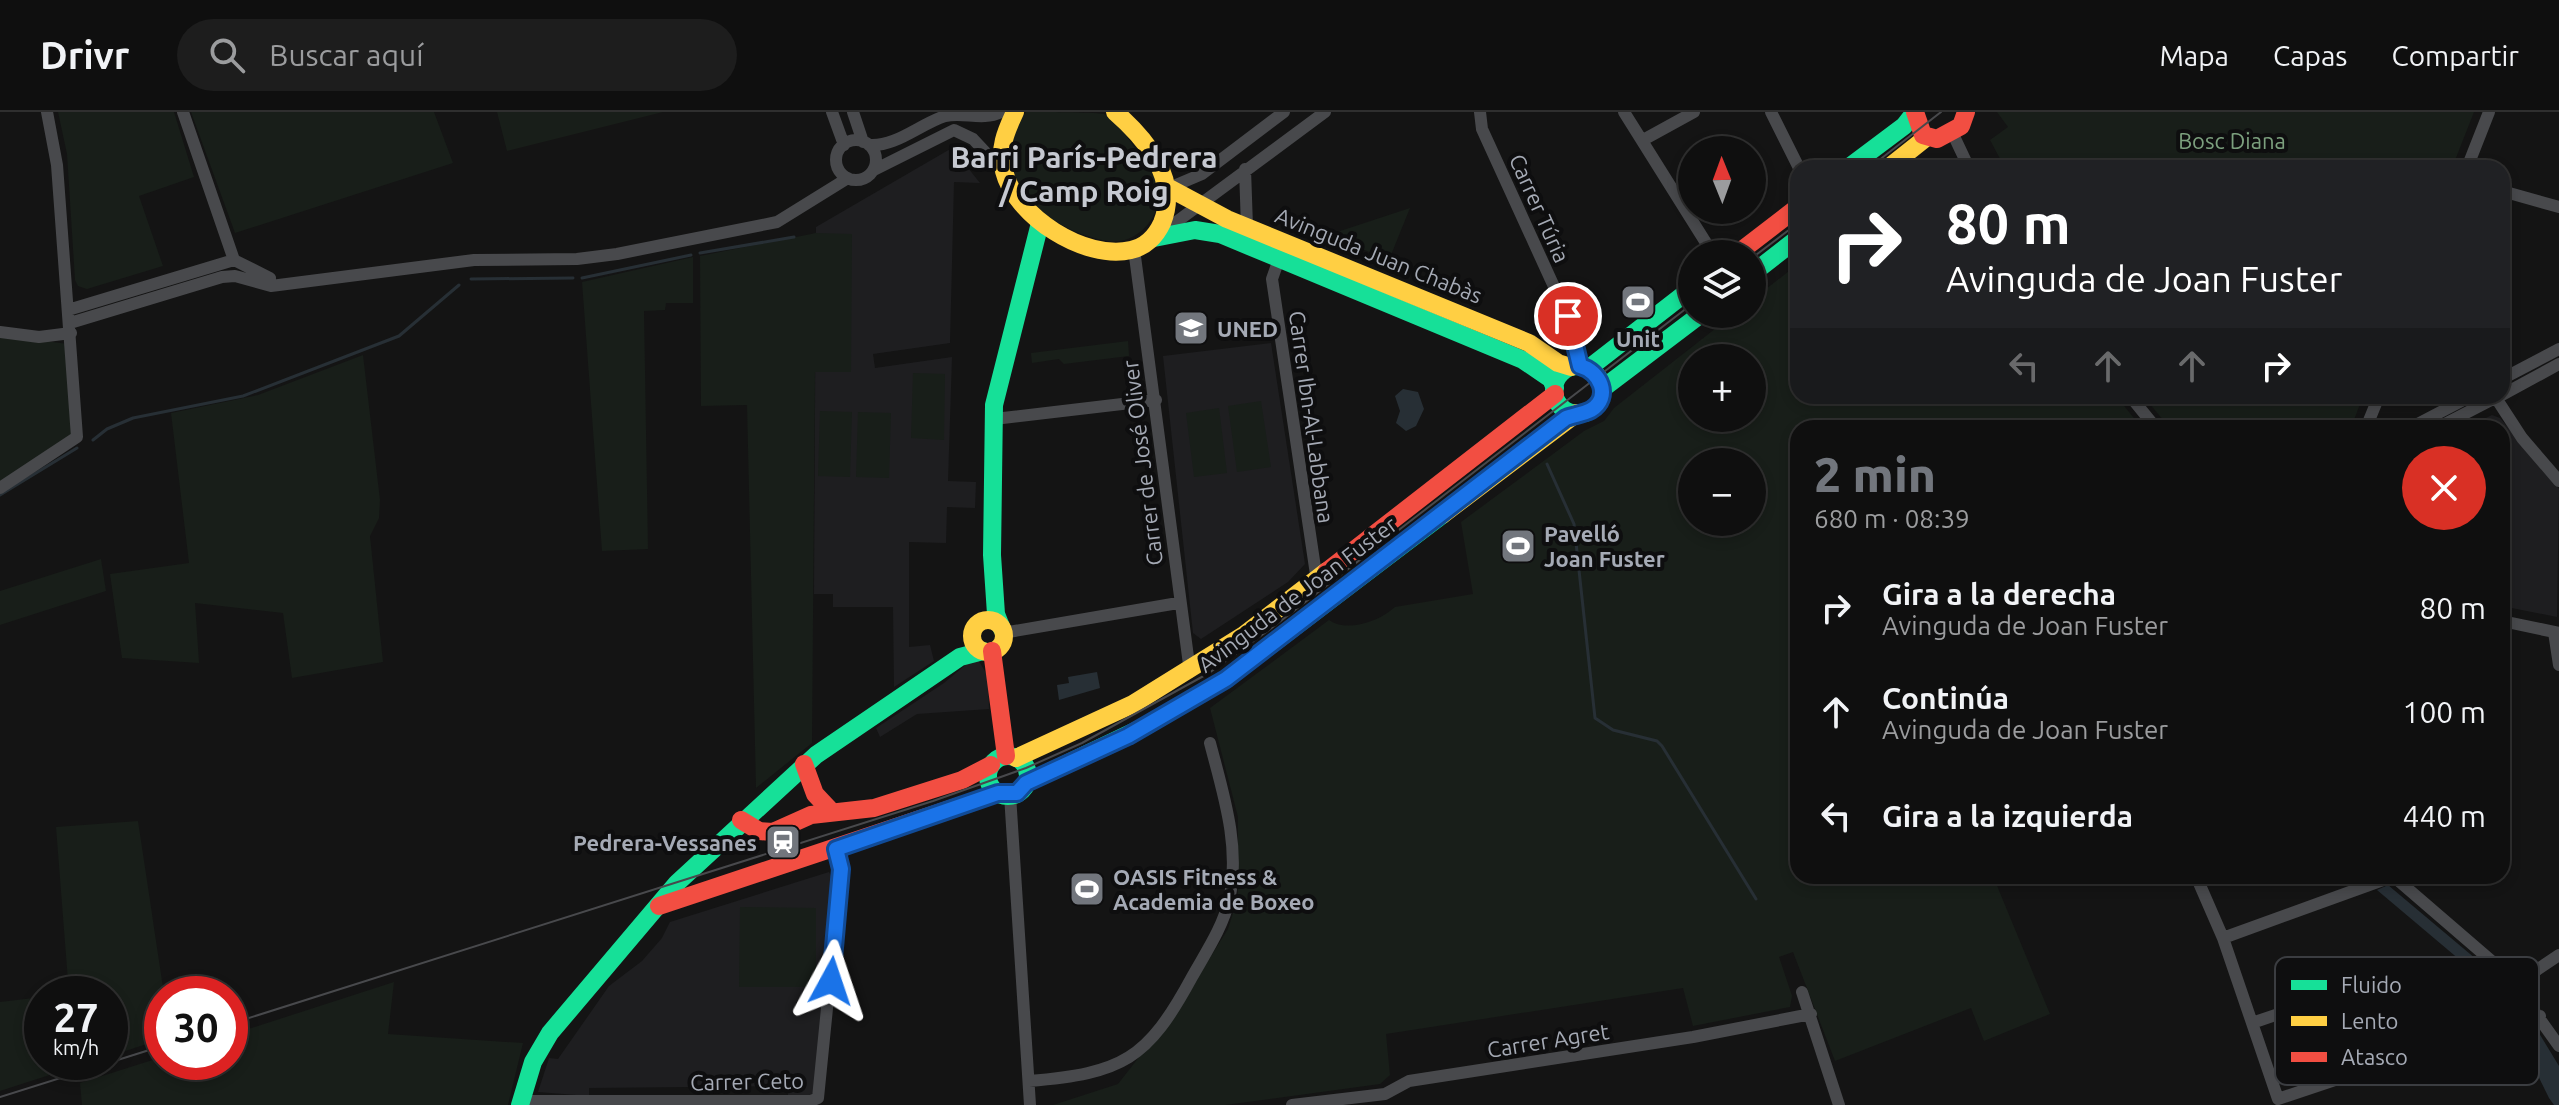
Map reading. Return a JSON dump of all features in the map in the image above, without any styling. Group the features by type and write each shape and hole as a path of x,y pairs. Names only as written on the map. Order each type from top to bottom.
{"main road":[{"path":"1015,112 1002,144 1002,170 1013,195 1040,223 1085,245 1109,251 1134,249 1154,238 1167,212 1169,188 1163,171 1120,113"},
{"path":"1915,112 1919,129 1927,137 1937,139 1961,126 1966,112"},
{"path":"1859,160 1904,126 1915,112"},
{"path":"1898,160 1927,137"},
{"name":"Avinguda Juan Chabàs","path":"1169,188 1247,227 1282,251 1523,360 1551,379 1555,391"},
{"path":"1755,240 1790,213"},
{"path":"520,1103 533,1062 550,1033 657,907 741,820 804,764 960,657 988,651 1002,642 1003,631 996,614 992,555 994,419 1040,223"},
{"name":"Avinguda Juan Chabàs","path":"1154,238 1206,231 1282,251 1529,343 1558,363 1580,367"},
{"path":"1766,263 1790,244"},
{"path":"1678,298 1580,367 1560,374 1555,391 1561,406 1577,413 1593,408 1602,389 1683,328"},
{"path":"1580,367 1599,377 1602,389"},
{"name":"Avinguda de Joan Fuster","path":"741,820 765,832 831,811 874,808 962,780 1100,721 1190,672 1317,581 1555,391"},
{"name":"Avinguda de Joan Fuster","path":"1026,783 1146,726 1226,679 1577,413"},
{"path":"988,651 973,642 992,555"},
{"path":"960,657 974,630 987,620 996,622 1003,631"},
{"path":"988,651 1004,760 989,782 1004,794"},
{"path":"657,907 1020,791 1026,783 1026,768 1004,760"},
{"path":"804,764 812,786 831,811"},
{"path":"798,822 810,802 812,786"}],"street":[{"path":"0,488 77,437 57,165 47,112"},
{"path":"183,112 234,260 273,280 299,282"},
{"path":"832,112 844,145"},
{"path":"853,112 866,143 876,156 874,170"},
{"path":"844,145 887,144 942,117 966,112 985,117 1001,112"},
{"path":"1169,188 1202,174 1284,112"},
{"path":"1154,238 1325,112"},
{"name":"Carrer Túria","path":"1480,112 1482,129 1572,326 1580,367"},
{"path":"1624,112 1704,240"},
{"path":"1643,140 1694,112"},
{"path":"1771,112 1795,160"},
{"path":"2470,160 2489,112"},
{"path":"70,322 222,277 235,276 271,286 474,260 577,259 777,222 848,178 863,179 874,170 954,130 973,139 1002,170"},
{"path":"1952,132 1965,160"},
{"path":"844,145 838,154 837,165 848,178"},
{"path":"1245,169 1247,227"},
{"path":"1202,174 1201,183 1206,189 1217,189"},
{"path":"2510,193 2559,207"},
{"name":"Carrer de José Oliver","path":"1134,249 1156,400 1178,603 1190,672"},
{"name":"Carrer Ibn-Al-Labbana","path":"1282,251 1272,279 1317,581"},
{"path":"0,332 39,337 70,322 234,260"},
{"path":"2510,375 2559,349"},
{"path":"2510,390 2559,364"},
{"path":"994,419 1156,400"},
{"path":"2136,404 2150,420"},
{"path":"2369,420 2376,404"},
{"path":"2425,420 2456,404"},
{"path":"2452,420 2484,404"},
{"path":"2503,404 2522,438 2559,481"},
{"path":"2372,413 2373,420"},
{"path":"1003,631 1178,603"},
{"path":"2510,623 2556,632 2559,665"},
{"path":"1029,1081 1095,1073 1142,1052 1174,1010 1223,921 1230,898 1231,837 1210,743"},
{"path":"1004,794 1030,1105"},
{"name":"Carrer Ceto","path":"520,1103 811,1101 820,1095 841,869 836,849"},
{"path":"2199,884 2223,938 2276,1097 2282,1099 2326,1085"},
{"path":"2223,938 2373,884"},
{"path":"2402,884 2485,957"},
{"path":"2539,968 2559,955"},
{"path":"1802,992 1839,1105"},
{"name":"Carrer Agret","path":"1292,1105 1385,1099 1409,1081 1678,1040 1811,1014"},
{"path":"2252,1023 2275,1015"},
{"path":"2539,1029 2559,1046"},
{"path":"2286,1105 2343,1085"}],"shaded area":[{"path":"952,148 980,183 954,182 950,343 873,354 875,368 952,357 948,481 976,482 975,508 947,507 946,543 909,542 909,647 930,645 934,661 894,687 893,607 833,607 833,594 814,594 816,227"},
{"path":"1271,343 1305,564 1288,582 1201,639 1193,633 1163,356"},
{"path":"1403,389 1418,392 1424,409 1416,426 1406,431 1396,423 1400,411 1395,396"},
{"path":"2492,415 2502,420 2482,420"},
{"path":"2510,430 2559,489 2557,617 2510,608"},
{"path":"978,660 988,676 989,709 917,714 880,737 876,728 944,683 969,662"},
{"path":"1097,672 1100,688 1059,700 1057,685 1069,683 1068,677"},
{"path":"829,872 833,879 816,1089 811,1095 788,1095 787,1086 589,1088 589,1096 538,1092 549,1058 558,1059 609,986 642,961 662,938 670,922"},
{"path":"2388,885 2474,957 2456,957 2377,890"},
{"path":"2539,1033 2559,1066 2559,1105 2554,1105 2539,1078"}],"green space":[{"path":"58,112 174,112 194,177 139,196 163,266 87,289 78,286 75,280 67,154"},
{"path":"191,112 434,112 453,163 235,233"},
{"path":"497,112 663,112 507,151"},
{"path":"1026,112 1098,113 1114,121 1157,182 1157,208 1146,226 1129,239 1108,241 1063,225 1026,196 1015,178 1010,157 1014,135"},
{"name":"Bosc Diana","path":"1997,112 2474,112 2455,160 2001,160 1990,140 2008,127"},
{"path":"1410,208 1389,260 1328,235"},
{"path":"816,233 852,234 851,372 815,372 812,743 756,788 747,405 701,406 700,256"},
{"path":"693,257 693,303 666,303 665,310 644,311 648,549 602,551 582,282"},
{"path":"1790,270 1790,404 2122,404 2136,420 1790,420 1790,884 1996,884 2050,1014 1984,1041 1971,1008 1835,1061 1793,952 1779,957 1792,996 1790,1007 1693,1026 1683,988 1386,1034 1390,1075 1380,1084 1225,1105 1053,1105 1118,1084 1182,1002 1228,929 1238,897 1238,817 1210,708 1329,620 1336,624 1363,624 1395,607 1473,594 1461,522 1584,431 1604,421 1614,408 1678,358 1678,432 1766,432 1766,344 1696,344 1716,328 1766,328 1766,289"},
{"path":"0,335 68,344 72,434 0,482"},
{"path":"1128,341 1129,356 1064,364 1059,359 1032,363 1031,353"},
{"path":"363,355 380,500 379,518 370,536 383,662 292,678 283,613 195,603 199,663 122,658 110,574 189,563 171,413 258,395"},
{"path":"913,373 945,374 944,440 911,438"},
{"path":"1261,401 1271,467 1237,472 1228,406"},
{"path":"2150,404 2360,404 2354,420 2163,420"},
{"path":"1219,408 1227,473 1194,477 1186,413"},
{"path":"820,411 852,412 850,477 818,476"},
{"path":"858,412 891,413 889,478 856,477"},
{"path":"101,559 106,591 0,625 0,591"},
{"path":"138,821 161,976 144,976 144,1045 128,1050 128,976 68,976 56,827"},
{"path":"740,907 816,908 816,987 739,987"},
{"path":"394,982 388,1034 523,1043 508,1105 82,1105 80,1083 89,1080 128,1080 128,1068 144,1063 144,1080 248,1080 248,1029"},
{"path":"24,999 24,1080 34,1080 0,1091 0,1002"}],"waterway":[{"path":"700,253 794,237"},
{"path":"582,278 691,255"},
{"path":"471,279 573,278"},
{"path":"93,440 107,429 133,418 243,396 399,336 459,285"},
{"path":"0,495 77,448"},
{"path":"1547,464 1574,524 1595,718 1613,730 1657,741 1662,746 1756,899"}],"tram line":[{"path":"1879,160 1941,112"},
{"path":"1766,247 1790,229"},
{"path":"248,1018 933,801 1026,768 1082,743 1209,673 1269,630 1678,315"},
{"path":"0,1097 144,1052"}],"traffic: fast":[{"path":"1859,160 1904,126 1915,112"},
{"path":"1002,629 996,614 992,555 994,405 1040,223"},
{"path":"1154,238 1195,230 1220,234 1523,360 1551,379 1555,388"},
{"path":"1766,263 1790,244"},
{"path":"1589,368 1678,299"},
{"path":"1602,389 1683,328"},
{"path":"1578,366 1595,373 1602,390 1595,407 1578,414 1561,407 1554,390 1561,373 1578,366"},
{"path":"1026,783 1146,726 1226,679 1442,515"},
{"path":"520,1105 533,1062 550,1033 677,883 816,755 960,657 983,651"},
{"path":"1008,756 1022,762 1028,776 1022,790 1008,796 994,790 988,776 994,762 1008,756"}],"traffic: slow":[{"path":"1015,112 1006,133 1002,155 1004,171 1022,204 1054,232 1093,249 1113,252 1136,249 1150,240 1162,223 1167,191 1157,161 1148,147 1115,112"},
{"path":"1898,160 1927,137"},
{"path":"1169,188 1227,219 1529,343 1558,363 1571,367"},
{"path":"1442,515 1577,413"},
{"path":"1016,758 1133,704 1244,635 1327,571"},
{"path":"988,620 999,625 1004,636 999,647 988,652 977,647 972,636 977,625 988,620"}],"traffic: jam":[{"path":"1915,112 1923,135 1937,139 1961,126 1966,112"},
{"path":"1755,240 1790,213"},
{"path":"1327,571 1555,394"},
{"path":"992,651 1006,756"},
{"path":"804,764 815,794 831,811"},
{"path":"741,820 759,831 773,832 811,815 874,808 962,780 991,765"},
{"path":"659,906 998,793"}],"place":[{"name":"Unit","path":"1638,302"},
{"name":"UNED","path":"1191,328"},
{"name":"Pavelló Joan Fuster","path":"1518,546"},
{"name":"Pedrera-Vessanes","path":"783,842"},
{"name":"OASIS Fitness & Academia de Boxeo","path":"1087,889"}],"district":[{"name":"Barri París-Pedrera / Camp Roig","path":"1084,174"}],"route":[{"path":"831,981 841,869 836,849 998,793 1017,793 1026,783 1174,711 1250,662 1566,418 1587,412 1595,406 1601,395 1601,382 1593,371 1580,366 1568,316"}]}
